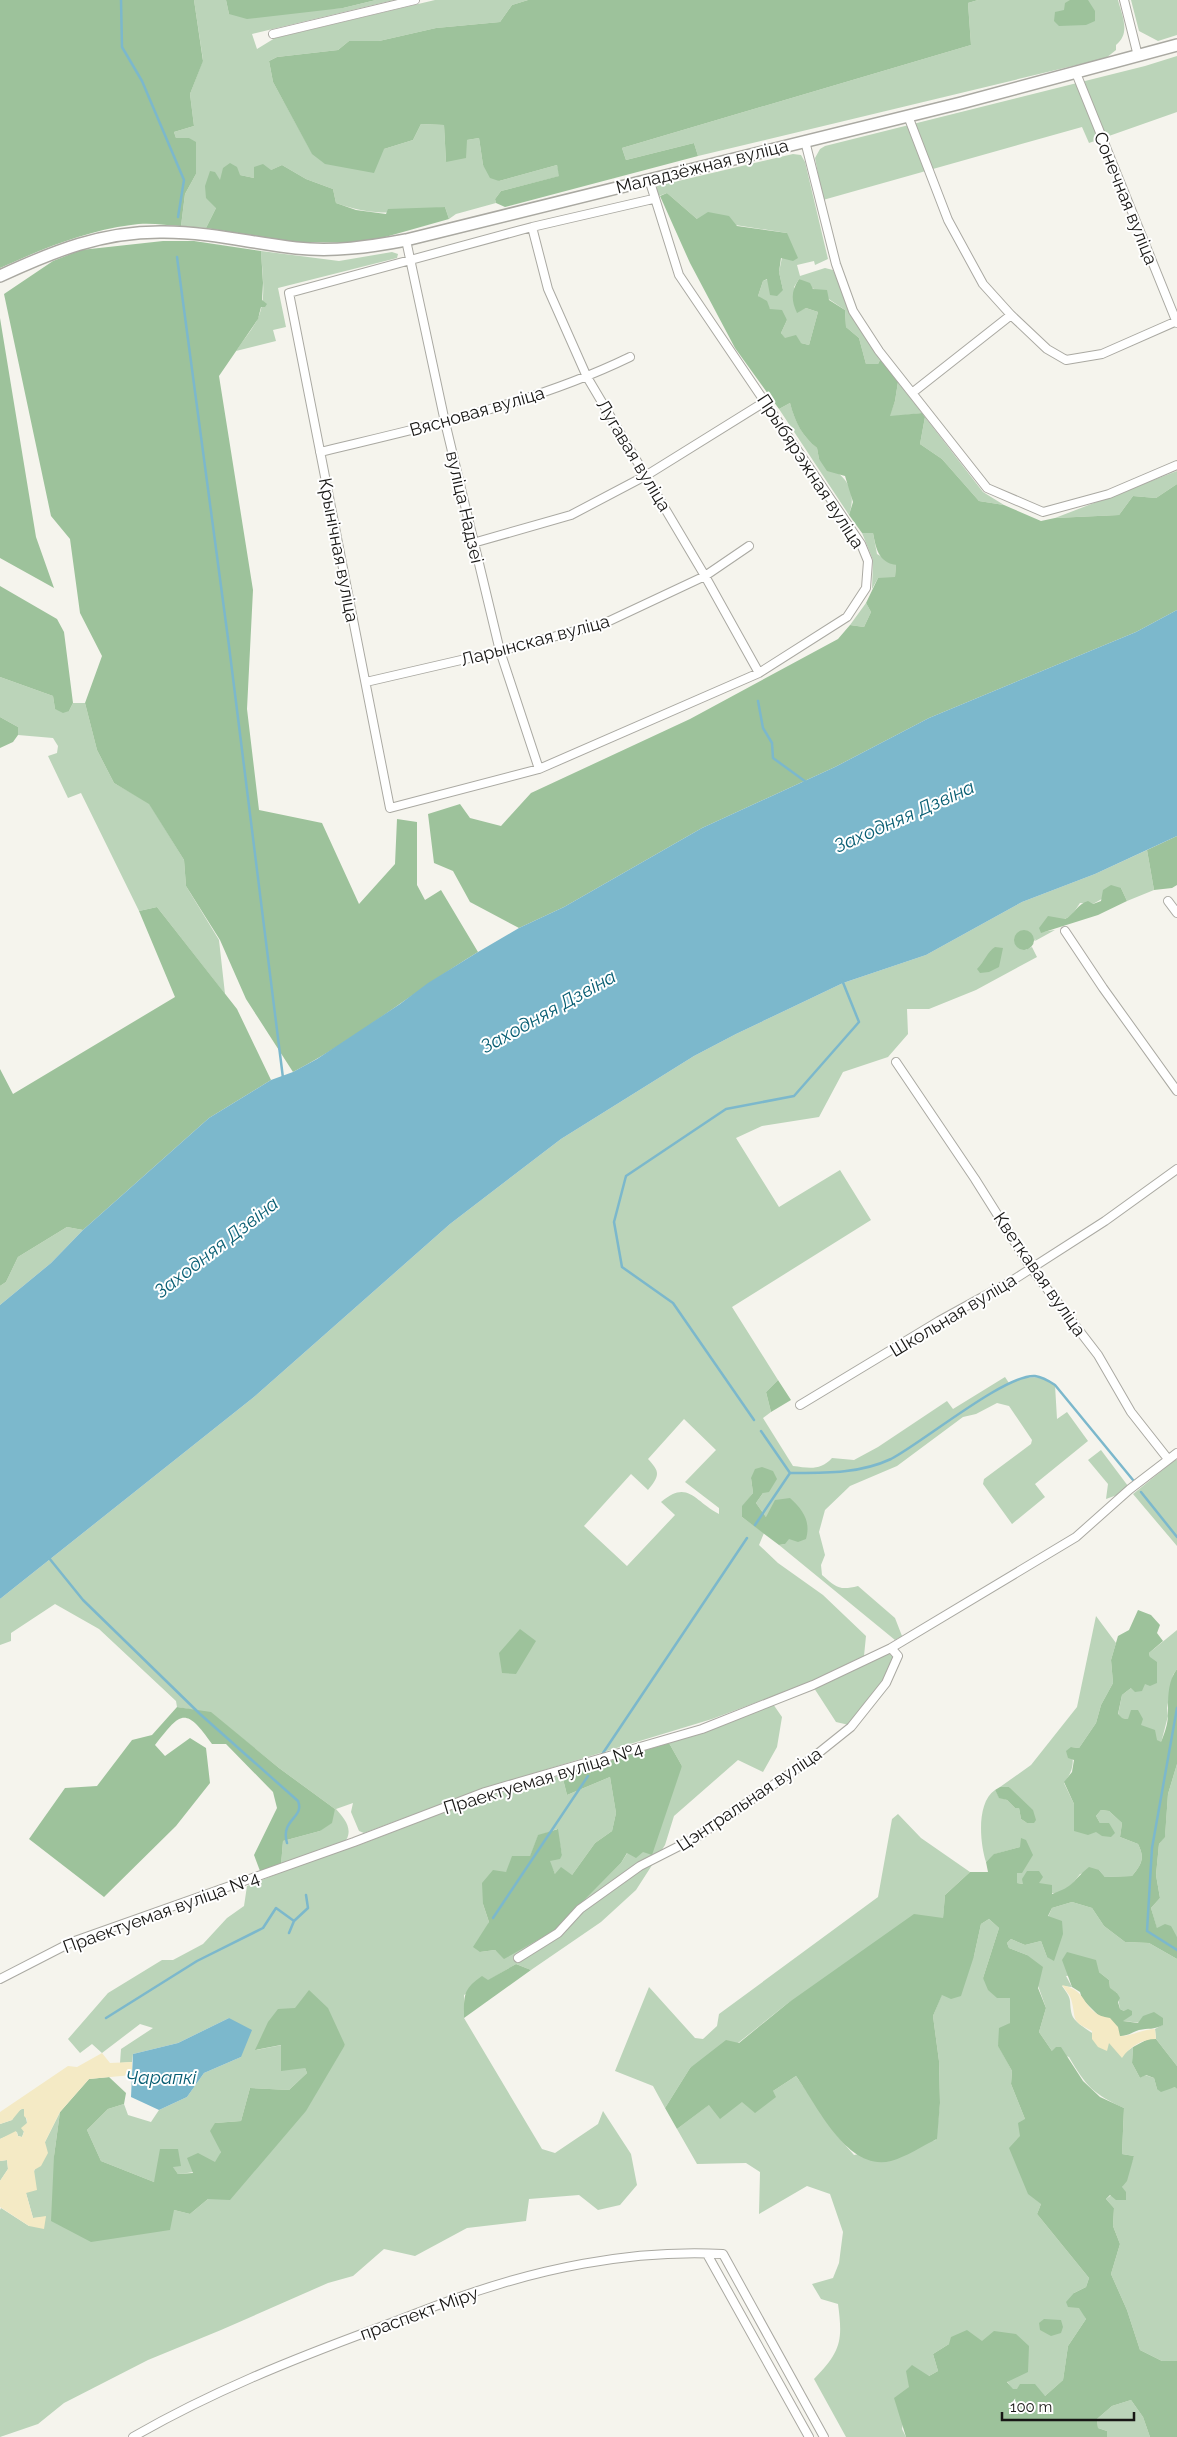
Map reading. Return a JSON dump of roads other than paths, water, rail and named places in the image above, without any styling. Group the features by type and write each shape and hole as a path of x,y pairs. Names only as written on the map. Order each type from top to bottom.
{"main road":[{"name":"Маладзёжная вуліца","path":"0,276 49,253 106,237 163,232 223,237 296,248 334,250 365,248 406,240 908,116 1177,45"}],"street":[{"path":"273,34 414,0"},
{"path":"1124,0 1138,56"},
{"name":"Сонечная вуліца","path":"1076,73 1177,322"},
{"path":"908,116 948,220 983,284 1010,315 1047,349 1066,360 1102,354 1177,322"},
{"path":"805,141 836,264 853,311 879,351 987,488 1043,512 1109,494 1177,465"},
{"name":"Прыбярэжная вуліца","path":"390,808 540,769 758,673 847,617 866,588 868,561 861,544 766,401 678,274 649,179"},
{"path":"410,259 532,227 654,199"},
{"name":"Лугавая вуліца","path":"532,227 548,289 587,378 647,475 758,673"},
{"name":"вуліца Надзеі","path":"406,240 445,422 500,651 540,769"},
{"name":"Крынічная вуліца","path":"390,808 289,293 410,259"},
{"path":"912,393 1010,315"},
{"name":"Вясновая вуліца","path":"320,452 445,422 587,378 630,357"},
{"path":"473,543 572,515 647,475 766,401"},
{"name":"Ларынская вуліца","path":"366,682 500,651 605,623 705,576 749,546"},
{"path":"1168,901 1177,914"},
{"path":"1065,931 1103,988 1177,1091"},
{"name":"Кветкавая вуліца","path":"896,1062 975,1179 1031,1268 1098,1354 1130,1412 1168,1459"},
{"name":"Школьная вуліца","path":"800,1405 1105,1222 1177,1169"},
{"path":"1168,1459 1177,1454"},
{"name":"Праектуемая вуліца №4","path":"0,1979 72,1942 354,1842 485,1792 702,1729 813,1685 891,1648 1044,1557 1076,1536 1168,1459"},
{"name":"Цэнтральная вуліца","path":"518,1958 558,1933 580,1908 640,1866 698,1837 811,1759 851,1727 886,1683 898,1656 891,1648"},
{"name":"праспект Міру","path":"134,2437 182,2409 238,2383 450,2300 517,2279 602,2260 690,2253 723,2254 824,2437"},
{"path":"706,2254 809,2437"}],"water":[{"name":"Заходняя Дзвіна","path":"1177,610 1177,836 1095,874 1022,902 926,955 843,983 736,1034 694,1056 561,1139 450,1224 254,1397 0,1599 0,1305 51,1263 83,1230 209,1118 271,1080 293,1072 317,1059 400,1004 428,983 478,952 519,928 564,907 702,828 835,767 929,718 1136,632"},
{"name":"Чарапкі","path":"229,2018 252,2030 241,2057 204,2073 187,2097 159,2110 131,2097 133,2054 178,2043"}],"waterway":[{"path":"121,0 122,47 142,81 184,180 178,217"},
{"path":"177,257 229,646 283,1078"},
{"path":"758,701 763,728 772,743 773,758 806,782"},
{"path":"754,1420 673,1303 622,1267 614,1222 626,1176 726,1109 794,1096 859,1022 842,980"},
{"path":"790,1473 841,1472 879,1464 905,1451 984,1397 1021,1378 1035,1376 1055,1385 1133,1480"},
{"path":"761,1431 790,1473"},
{"path":"755,1525 790,1473"},
{"path":"1141,1492 1177,1537"},
{"path":"601,1756 747,1538"},
{"path":"49,1558 83,1600 200,1714 298,1801 298,1811 287,1829 287,1843"},
{"path":"1177,1708 1152,1848 1147,1931 1177,1950"},
{"path":"493,1918 588,1776"},
{"path":"289,1933 294,1921 308,1908 306,1895"},
{"path":"106,2018 197,1961 263,1928 276,1908 294,1921"}]}
